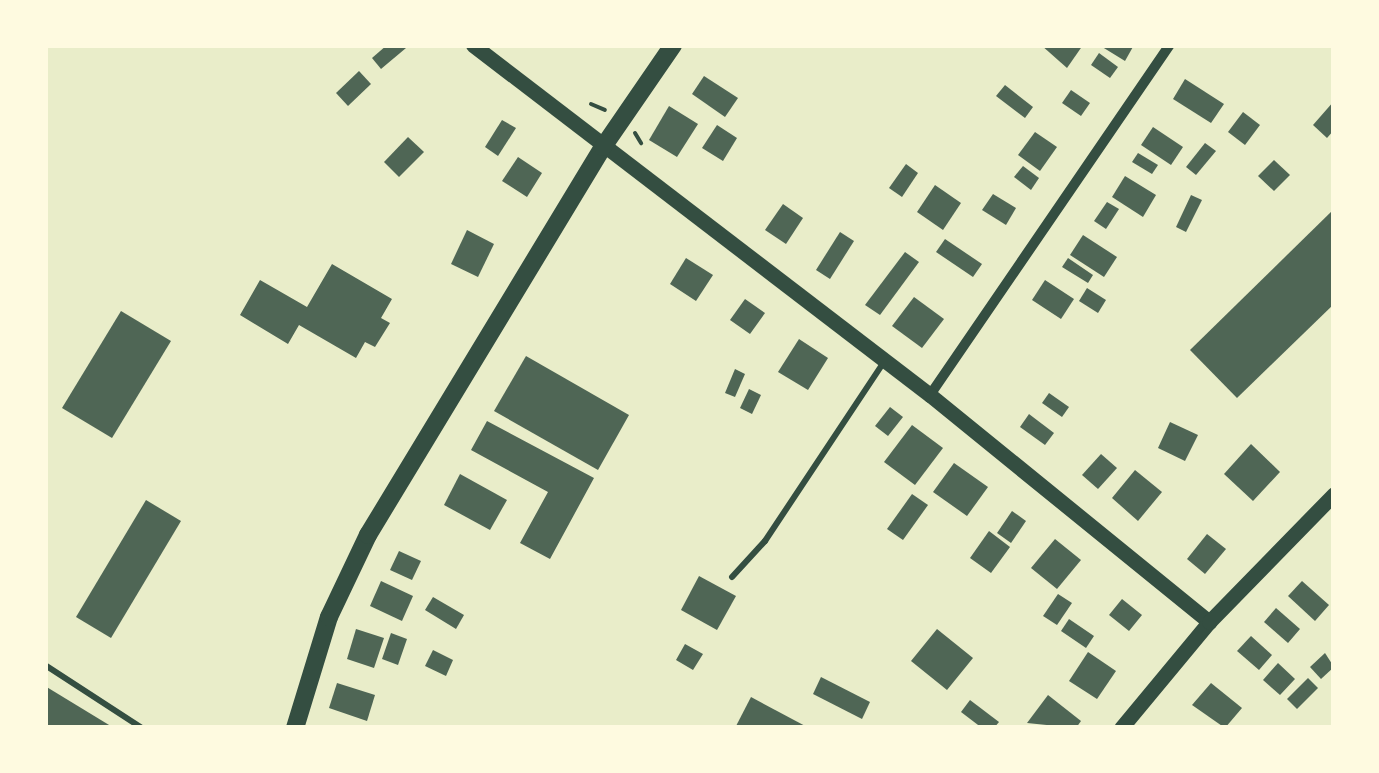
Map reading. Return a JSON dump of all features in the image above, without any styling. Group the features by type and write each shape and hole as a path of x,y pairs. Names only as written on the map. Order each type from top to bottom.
{"main road":[{"path":"295,728 330,617 368,535 604,147 673,45"}],"street":[{"path":"473,45 930,395 1209,622"},
{"path":"930,395 1170,45"},
{"path":"1121,728 1209,622 1334,494"}],"lane":[{"path":"732,577 765,542 885,361"},
{"path":"45,665 142,728"}],"building":[{"path":"387,45 406,48 381,69 372,58"},
{"path":"1041,45 1083,45 1067,68"},
{"path":"1099,45 1134,45 1125,61"},
{"path":"1099,53 1118,67 1110,78 1091,65"},
{"path":"359,71 371,84 348,106 336,93"},
{"path":"704,76 738,98 725,117 692,94"},
{"path":"1185,79 1224,104 1211,123 1173,99"},
{"path":"1005,85 1033,107 1025,118 996,96"},
{"path":"1071,90 1090,103 1081,116 1062,103"},
{"path":"1334,101 1334,130 1327,138 1313,125"},
{"path":"669,106 698,124 677,157 649,140"},
{"path":"1243,112 1260,125 1245,145 1228,132"},
{"path":"502,120 516,128 498,156 485,147"},
{"path":"717,125 737,138 723,161 702,148"},
{"path":"1153,127 1183,147 1171,165 1141,145"},
{"path":"1035,132 1057,147 1040,171 1018,155"},
{"path":"408,137 424,152 399,177 384,162"},
{"path":"1205,143 1216,151 1196,175 1186,167"},
{"path":"1138,153 1158,165 1152,174 1132,162"},
{"path":"518,157 542,173 527,197 502,181"},
{"path":"1274,160 1290,175 1274,191 1258,176"},
{"path":"906,164 918,173 902,197 889,188"},
{"path":"1023,166 1039,178 1031,190 1014,177"},
{"path":"1125,176 1156,195 1143,217 1112,197"},
{"path":"935,185 961,203 943,230 917,212"},
{"path":"993,194 1016,208 1006,225 982,210"},
{"path":"1191,195 1202,200 1186,232 1176,227"},
{"path":"1107,202 1119,209 1106,229 1094,221"},
{"path":"783,204 803,218 786,244 765,230"},
{"path":"1334,209 1334,304 1237,398 1190,350"},
{"path":"467,230 494,244 478,277 451,264"},
{"path":"840,232 854,241 830,279 816,270"},
{"path":"1083,235 1117,257 1104,277 1070,255"},
{"path":"945,239 982,264 973,277 936,252"},
{"path":"905,252 919,262 880,315 865,305"},
{"path":"686,258 713,275 696,301 670,284"},
{"path":"1068,258 1093,275 1088,283 1062,267"},
{"path":"332,264 392,299 381,318 390,323 375,347 365,342 356,358 299,325 288,344 240,315 260,280 307,307"},
{"path":"1045,280 1074,299 1061,319 1032,300"},
{"path":"1087,288 1106,300 1098,313 1079,301"},
{"path":"914,297 944,319 922,348 892,326"},
{"path":"745,299 765,313 750,334 730,320"},
{"path":"121,311 171,341 112,438 62,408"},
{"path":"799,339 828,358 808,390 778,372"},
{"path":"526,356 629,415 598,470 494,411"},
{"path":"735,369 745,374 735,397 725,393"},
{"path":"749,389 761,395 752,414 740,408"},
{"path":"1049,393 1069,407 1062,417 1042,403"},
{"path":"890,407 903,417 888,436 875,426"},
{"path":"1029,414 1054,433 1045,445 1020,427"},
{"path":"487,421 594,478 550,559 520,543 548,492 471,450"},
{"path":"1170,422 1198,435 1185,461 1158,448"},
{"path":"912,425 943,448 915,485 884,462"},
{"path":"1251,444 1280,472 1253,501 1224,474"},
{"path":"1101,454 1117,468 1098,489 1082,475"},
{"path":"954,463 988,487 967,516 933,492"},
{"path":"1135,470 1162,492 1138,521 1112,498"},
{"path":"460,474 507,500 490,530 444,505"},
{"path":"912,494 928,505 903,540 887,529"},
{"path":"146,500 181,521 111,638 76,617"},
{"path":"1012,511 1026,521 1011,543 997,533"},
{"path":"989,531 1010,547 991,573 970,558"},
{"path":"1207,534 1226,549 1205,574 1187,559"},
{"path":"1055,539 1081,560 1057,589 1031,568"},
{"path":"399,551 421,561 412,580 390,570"},
{"path":"699,576 736,596 717,630 681,610"},
{"path":"381,581 413,596 402,621 370,606"},
{"path":"1302,581 1329,605 1315,621 1288,596"},
{"path":"1058,594 1072,603 1057,625 1043,616"},
{"path":"433,597 464,615 456,629 425,610"},
{"path":"1122,599 1142,615 1129,631 1109,615"},
{"path":"1276,608 1300,629 1288,643 1264,622"},
{"path":"1069,619 1094,636 1086,648 1061,631"},
{"path":"356,629 384,638 374,668 347,659"},
{"path":"937,629 973,658 947,690 911,661"},
{"path":"391,633 407,639 398,665 382,659"},
{"path":"1251,636 1272,655 1259,670 1237,651"},
{"path":"685,644 703,654 693,670 676,660"},
{"path":"433,650 453,660 446,676 425,666"},
{"path":"1088,652 1116,671 1097,699 1069,681"},
{"path":"1325,653 1334,667 1321,679 1310,667"},
{"path":"1278,663 1295,679 1280,695 1263,680"},
{"path":"821,677 870,702 862,719 813,694"},
{"path":"1308,678 1318,688 1297,709 1287,699"},
{"path":"337,683 375,695 367,721 329,708"},
{"path":"1211,683 1242,708 1225,728 1192,705"},
{"path":"45,686 114,728 45,728"},
{"path":"1048,695 1081,721 1076,728 1027,723"},
{"path":"751,697 809,728 735,728"},
{"path":"970,700 999,722 994,728 982,728 961,712"}]}
